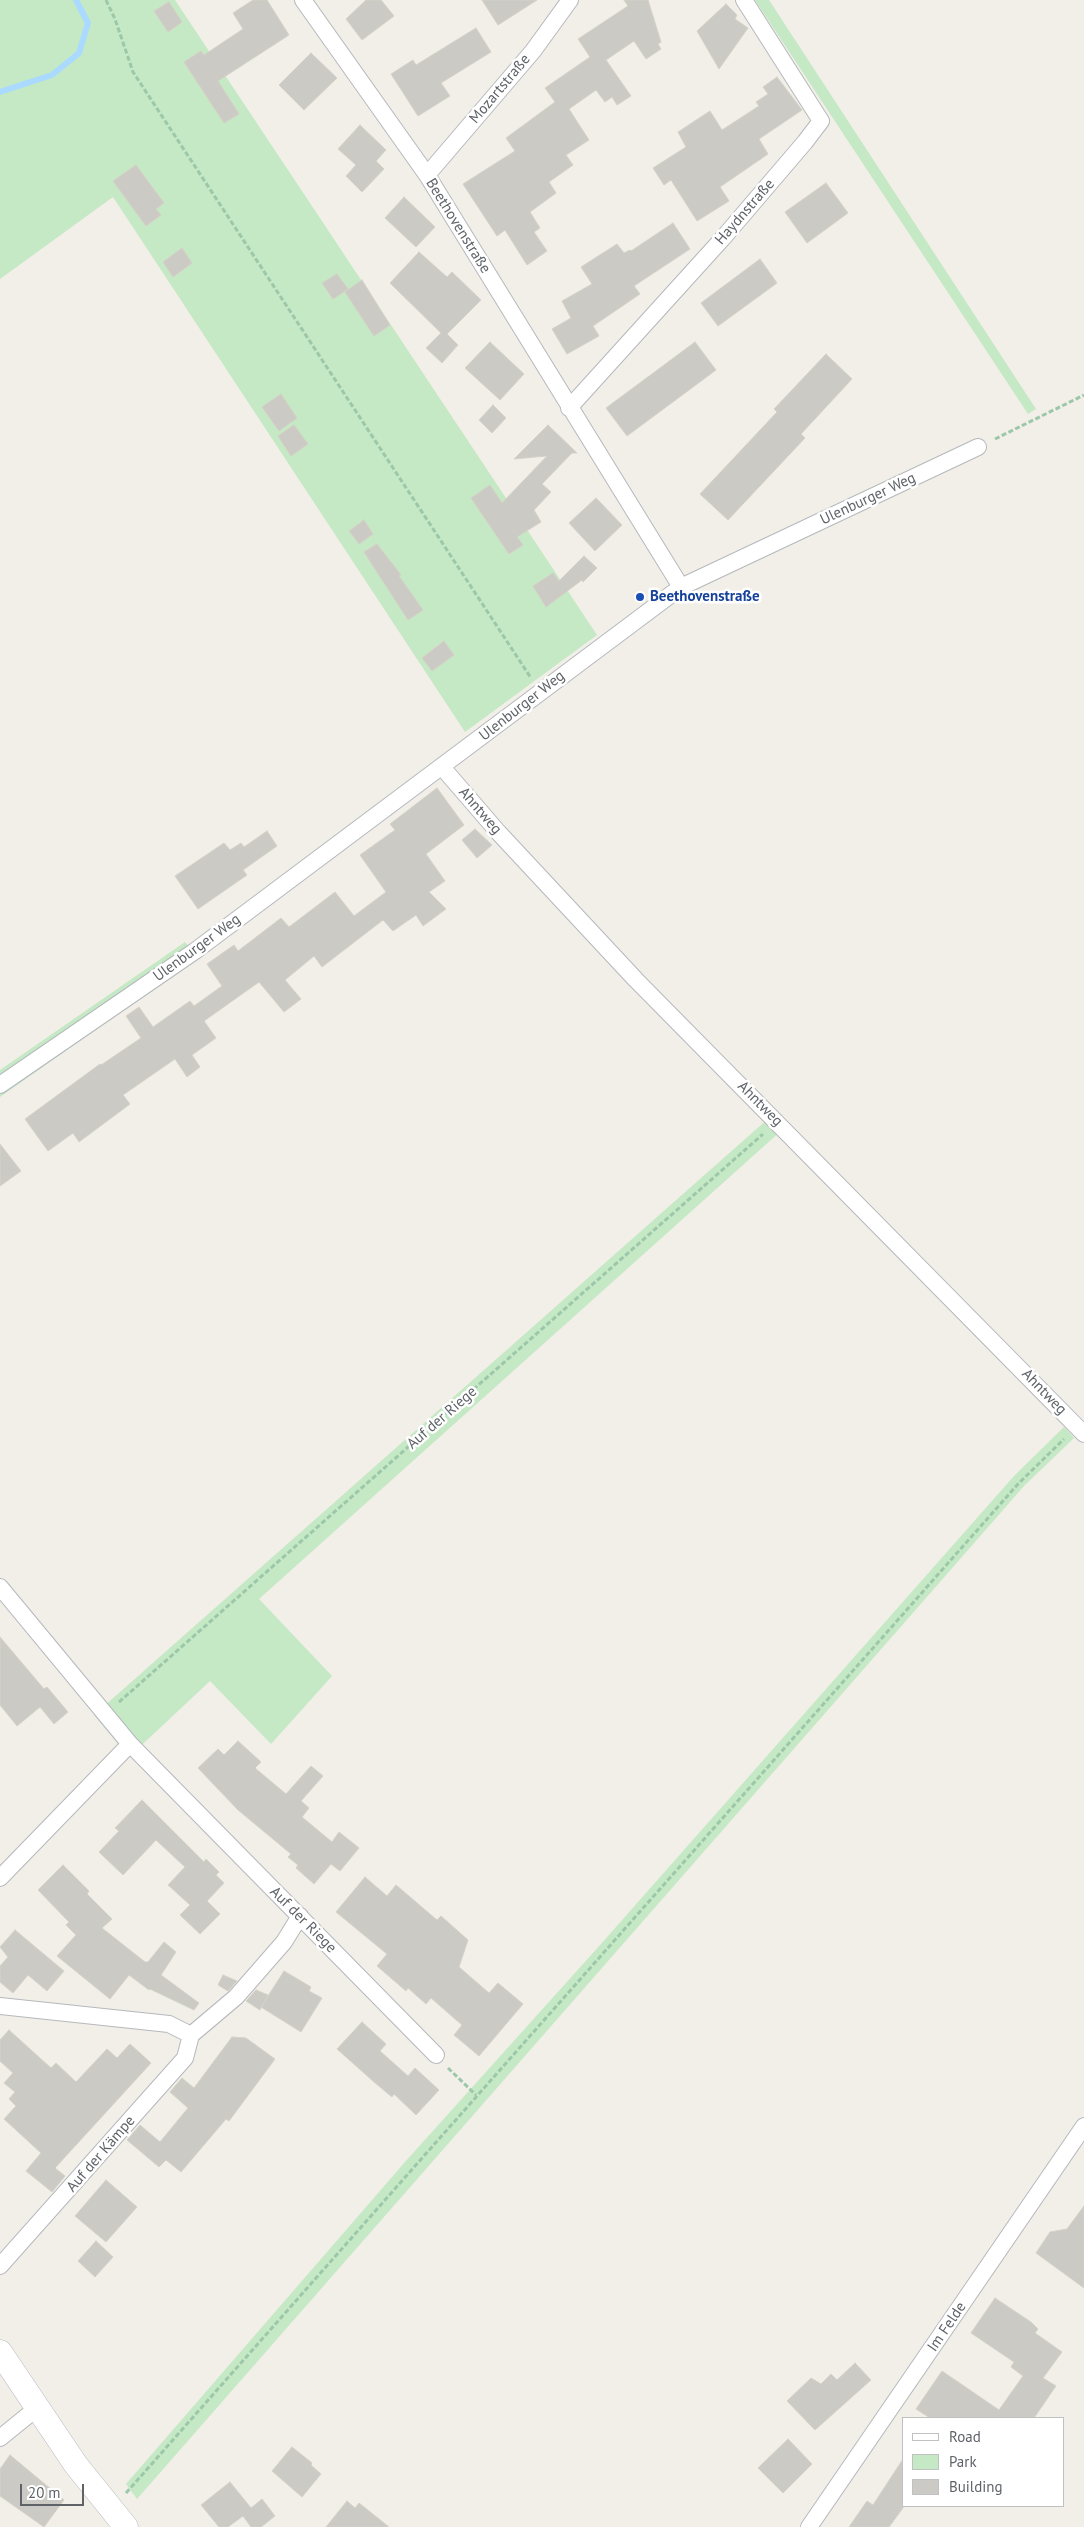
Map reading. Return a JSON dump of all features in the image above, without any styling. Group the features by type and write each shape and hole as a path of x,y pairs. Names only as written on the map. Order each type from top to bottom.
{"main road":[{"path":"0,2352 37,2408 118,2519"}],"street":[{"name":"Beethovenstraße","path":"303,0 427,176 681,587"},
{"name":"Mozartstraße","path":"427,176 533,51 570,0"},
{"name":"Haydnstraße","path":"569,408 723,238 806,142 821,121 744,0"},
{"name":"Ulenburger Weg","path":"0,1085 195,951 681,587 978,447"},
{"name":"Ahntweg","path":"442,767 498,832 636,980 1080,1430"},
{"name":"Auf der Riege","path":"0,1587 130,1744 436,2055"},
{"path":"0,1878 130,1744"},
{"path":"0,2006 169,2024 191,2035 236,1996 284,1942 300,1916"},
{"name":"Auf der Kämpe","path":"0,2266 186,2058 191,2035"},
{"name":"Im Felde","path":"809,2527 1084,2126"},
{"path":"0,2438 37,2408"}],"path":[{"path":"106,0 115,19 133,72 540,691"},
{"path":"978,447 1084,395"},
{"name":"Auf der Riege","path":"106,1714 777,1121"},
{"path":"118,2519 476,2096 1018,1484 1080,1430"},
{"path":"436,2055 476,2096"}],"green space":[{"path":"0,0 175,0 597,635 465,732 113,197 0,279"},
{"path":"755,0 769,0 1036,409 1028,414"},
{"path":"185,942 198,958 0,1097 0,1070"},
{"path":"770,1117 782,1130 259,1599 332,1676 271,1744 210,1681 129,1757 94,1715"},
{"path":"1064,1427 1074,1438 1024,1486 137,2499 126,2484 405,2162 601,1944 1014,1476"}],"building":[{"path":"253,0 267,0 289,35 218,81 239,114 224,123 184,62 201,51 204,55 243,29 233,13"},
{"path":"366,0 381,0 394,16 362,40 346,19"},
{"path":"482,0 537,0 498,25"},
{"path":"624,0 648,0 661,42 658,44 661,49 646,59 634,41 606,60 631,96 617,105 612,97 605,102 596,90 569,109 589,140 566,155 573,165 549,182 556,193 530,212 540,228 534,232 547,251 527,265 505,230 497,236 463,184 515,151 506,138 555,102 545,88 590,57 578,39 628,6"},
{"path":"169,2 182,22 168,32 154,11"},
{"path":"726,4 737,15 735,19 748,28 719,69 697,31"},
{"path":"476,28 491,52 441,83 450,96 418,116 391,74 413,60 416,65"},
{"path":"311,53 337,78 304,110 279,85"},
{"path":"777,77 802,110 759,139 768,154 720,187 729,201 697,221 671,180 664,185 653,168 686,147 678,132 710,111 722,130 759,106 756,102 768,94 763,87"},
{"path":"360,125 386,150 376,161 384,169 362,192 346,176 356,165 338,149"},
{"path":"136,165 164,203 156,209 161,215 146,226 113,181"},
{"path":"826,183 848,213 807,243 785,212"},
{"path":"404,197 435,227 416,247 385,218"},
{"path":"673,223 690,249 634,286 640,294 593,326 599,336 567,354 552,329 571,318 562,301 592,284 581,267 617,244 624,253 631,251"},
{"path":"182,248 192,263 173,277 163,262"},
{"path":"419,252 447,277 452,272 481,300 447,334 458,345 442,363 426,348 441,333 390,283"},
{"path":"760,259 777,283 718,326 701,303"},
{"path":"337,274 348,289 333,299 322,283"},
{"path":"362,280 390,325 374,336 345,292"},
{"path":"490,342 524,374 500,400 465,368"},
{"path":"695,342 716,370 627,436 606,408"},
{"path":"826,354 852,379 801,434 805,438 728,520 700,494 777,412 774,409"},
{"path":"281,394 297,418 279,431 262,407"},
{"path":"493,405 506,418 492,433 479,420"},
{"path":"294,425 308,444 291,456 278,436"},
{"path":"548,425 577,453 572,453 542,484 551,492 534,510 541,522 517,537 523,545 509,554 471,498 490,485 502,503 547,456 514,459"},
{"path":"596,498 622,525 595,551 569,523"},
{"path":"364,520 373,534 359,544 349,531"},
{"path":"377,544 401,575 399,576 423,610 408,620 364,552"},
{"path":"584,556 597,568 583,582 582,580 546,607 533,586 553,573 559,581"},
{"path":"444,641 454,655 432,671 422,658"},
{"path":"437,788 464,825 426,854 445,881 429,892 446,909 423,926 416,915 393,931 383,920 322,967 314,956 285,980 301,999 284,1012 259,982 204,1021 216,1038 192,1055 200,1067 187,1077 175,1059 123,1095 130,1104 79,1142 73,1133 48,1151 25,1119 100,1064 141,1038 126,1016 139,1007 153,1027 190,1001 194,1006 222,986 207,964 234,945 238,951 281,918 289,927 335,892 354,916 386,892 360,855 395,830 390,824"},
{"path":"475,829 492,845 477,858 462,840"},
{"path":"267,831 277,846 243,870 247,875 198,909 175,876 224,843 230,850 241,843 244,847"},
{"path":"0,1144 21,1171 0,1186"},
{"path":"0,1637 44,1689 47,1687 68,1712 54,1724 40,1707 17,1726 0,1705"},
{"path":"238,1741 261,1762 255,1768 286,1794 311,1766 323,1776 301,1801 309,1808 302,1817 332,1842 339,1832 359,1848 340,1871 331,1864 314,1884 296,1868 298,1865 288,1857 291,1854 238,1810 198,1768 218,1749 224,1755"},
{"path":"142,1800 204,1862 206,1859 219,1872 216,1875 224,1883 207,1901 220,1914 200,1934 180,1915 190,1905 168,1885 185,1867 156,1840 123,1875 99,1852 119,1831 115,1828"},
{"path":"63,1865 89,1891 87,1894 112,1919 102,1928 145,1962 148,1962 164,1942 176,1952 161,1975 199,2003 194,2010 149,1990 129,1975 110,1999 57,1956 76,1935 66,1925 69,1922 38,1890"},
{"path":"365,1877 387,1896 396,1885 437,1920 441,1916 468,1940 459,1967 489,1993 498,1983 523,2004 479,2056 454,2035 462,2025 431,1998 426,2004 408,1988 406,1991 377,1966 387,1954 336,1912"},
{"path":"15,1930 64,1971 47,1991 28,1975 13,1993 0,1982 0,1966 8,1957 0,1947"},
{"path":"284,1971 311,1987 309,1991 322,1998 301,2032 261,2007"},
{"path":"223,1975 237,1981 228,1991 218,1985"},
{"path":"256,1990 268,1995 260,2010 246,2001"},
{"path":"362,2022 386,2044 380,2051 408,2076 415,2068 439,2090 416,2115 394,2094 392,2097 337,2049"},
{"path":"9,2030 51,2068 56,2063 76,2082 107,2049 117,2058 130,2044 151,2063 55,2168 65,2176 52,2192 26,2171 41,2153 4,2119 16,2106 9,2099 15,2092 4,2083 13,2073 0,2061 0,2040"},
{"path":"232,2037 246,2038 275,2059 229,2121 226,2119 181,2172 166,2160 159,2167 127,2140 140,2125 160,2142 188,2108 170,2092 182,2078 194,2088"},
{"path":"106,2180 137,2207 106,2242 75,2216"},
{"path":"1084,2206 1084,2288 1036,2253 1050,2232 1067,2229"},
{"path":"96,2241 113,2257 95,2277 78,2261"},
{"path":"995,2298 1031,2322 1038,2329 1035,2333 1062,2352 1043,2378 1056,2386 1035,2417 928,2417 916,2409 942,2371 999,2410 1023,2376 1011,2367 1014,2362 971,2333"},
{"path":"855,2363 871,2380 815,2430 787,2401 811,2378 821,2384 831,2374 837,2380"},
{"path":"788,2439 812,2464 783,2493 758,2468"},
{"path":"292,2447 312,2463 311,2465 321,2474 302,2497 272,2471"},
{"path":"10,2455 64,2500 44,2527 0,2496 0,2469"},
{"path":"902,2461 903,2508 889,2527 849,2527 867,2501 873,2505"},
{"path":"230,2482 251,2508 262,2499 275,2516 261,2527 251,2527 243,2516 228,2527 219,2527 201,2505"},
{"path":"347,2501 355,2508 359,2503 389,2527 326,2527"}],"waterway":[{"path":"0,92 52,75 79,53 88,23 76,0"}],"place":[{"name":"Beethovenstraße","path":"640,597"}]}
